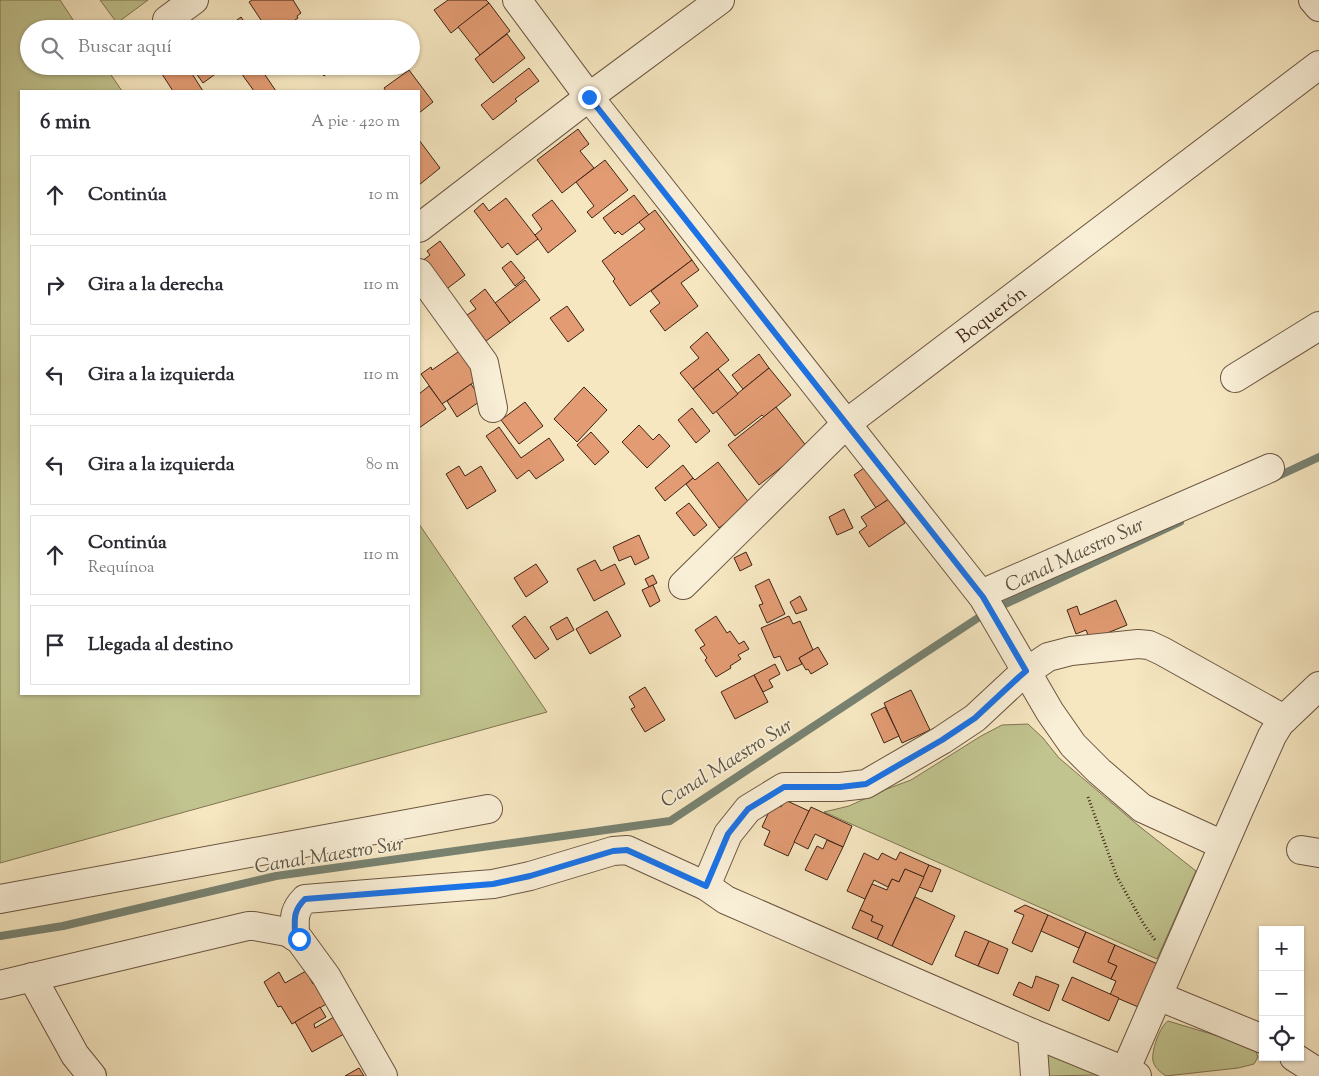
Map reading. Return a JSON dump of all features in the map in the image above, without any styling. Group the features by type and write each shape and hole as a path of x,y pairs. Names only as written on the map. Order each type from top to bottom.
{"street":[{"path":"167,20 194,0"},
{"path":"517,0 589,97 982,596 1050,712 1073,745 1099,771 1142,808 1223,845"},
{"path":"420,227 589,97 720,0"},
{"path":"1313,0 1319,8"},
{"name":"Boquerón","path":"683,585 846,423 1319,65"},
{"path":"420,273 484,363 493,408"},
{"path":"1235,378 1319,326"},
{"path":"982,596 1270,468"},
{"path":"706,886 728,834 748,809 784,787 840,787 866,784 942,740 975,718 1026,671 1048,657 1071,652 1138,644 1149,646 1162,651 1284,719"},
{"path":"295,937 295,913 298,906 305,899 493,884 530,876 613,851 627,850 706,886 726,900 1127,1074 1171,964 1272,736 1280,723 1319,686"},
{"path":"0,899 488,809"},
{"path":"0,985 248,926 287,932 299,939 326,976 384,1076"},
{"path":"32,977 75,1055 92,1076"},
{"path":"1158,996 1259,1037"},
{"path":"1032,1033 1035,1076"}],"path":[{"path":"1085,788 1117,877 1143,922 1171,964"}],"green space":[{"path":"0,0 60,0 73,20 20,20 20,75 111,75 121,90 20,90 20,695 420,695 420,525 547,712 0,863"},
{"path":"100,0 148,0 121,20 115,20"},
{"path":"1028,724 1043,738 1059,758 1139,826 1196,871 1157,959 824,812 849,806 911,780 1002,725"},
{"path":"1168,1021 1248,1045 1256,1052 1258,1057 1254,1064 1238,1068 1166,1076 1156,1068 1153,1057 1159,1033"},
{"path":"1044,1053 1049,1053 1097,1075 1047,1076"}],"building":[{"path":"252,0 293,0 301,13 295,20 261,20 249,2"},
{"path":"448,0 486,0 489,3 451,33 434,10"},
{"path":"489,3 510,31 480,55 458,27"},
{"path":"507,34 525,58 493,83 475,59"},
{"path":"529,68 539,81 515,99 517,101 493,120 481,105"},
{"path":"163,75 193,75 202,90 172,90"},
{"path":"197,75 214,75 203,83"},
{"path":"242,75 265,75 275,90 253,90"},
{"path":"402,75 413,75 433,102 420,112 420,90 385,90 384,88"},
{"path":"578,129 589,144 580,151 594,168 562,193 537,160"},
{"path":"420,141 440,168 420,184"},
{"path":"605,160 628,190 592,218 587,212 594,206 576,182"},
{"path":"634,195 649,215 622,235 618,231 615,234 603,218"},
{"path":"506,198 538,239 517,255 508,243 502,248 474,211 483,203 489,211"},
{"path":"552,200 576,231 548,253 535,235 542,229 532,215"},
{"path":"655,210 692,260 630,306 613,281 615,279 602,261 645,229 639,222"},
{"path":"440,241 465,275 444,291 422,261 430,255 427,251"},
{"path":"692,260 699,270 681,283 698,306 665,331 650,311 660,303 651,291"},
{"path":"511,261 525,278 515,286 502,268"},
{"path":"525,280 540,300 510,323 495,303"},
{"path":"485,289 510,323 486,341 467,315 476,309 470,301"},
{"path":"567,306 584,330 568,342 550,318"},
{"path":"707,332 729,360 693,389 680,373 699,358 690,347"},
{"path":"461,350 480,378 442,404 421,374 431,367 432,370"},
{"path":"759,354 769,368 743,389 732,375"},
{"path":"769,368 791,395 764,417 762,415 735,436 716,411"},
{"path":"718,369 738,394 713,414 693,389"},
{"path":"471,384 482,400 457,417 447,401"},
{"path":"429,386 446,409 420,427 420,393"},
{"path":"584,387 607,410 577,442 554,419"},
{"path":"525,402 543,426 519,444 501,420"},
{"path":"776,407 807,447 759,485 728,445"},
{"path":"692,408 710,431 696,443 678,420"},
{"path":"639,425 653,440 659,434 670,446 647,468 622,442"},
{"path":"499,427 521,458 549,438 564,460 536,479 529,470 517,479 486,436"},
{"path":"591,432 609,452 595,465 577,445"},
{"path":"718,462 750,504 719,528 686,484 693,478 695,480"},
{"path":"871,463 893,496 876,508 854,475"},
{"path":"683,465 693,478 665,501 655,488"},
{"path":"459,466 465,476 481,466 496,491 467,509 446,474"},
{"path":"889,499 905,523 869,547 859,532 867,526 861,517"},
{"path":"689,503 707,525 694,536 676,513"},
{"path":"844,509 853,528 837,535 829,517"},
{"path":"639,535 649,558 635,565 631,556 619,561 613,547"},
{"path":"746,552 752,565 740,571 734,558"},
{"path":"595,560 601,571 615,564 625,584 594,601 577,569"},
{"path":"536,564 548,582 526,597 514,578"},
{"path":"653,575 657,583 649,587 645,579"},
{"path":"769,579 785,614 767,623 759,605 763,604 755,586"},
{"path":"653,585 660,601 650,607 642,590"},
{"path":"800,596 807,610 796,614 790,602"},
{"path":"1116,600 1127,625 1090,640 1086,630 1076,634 1067,610 1077,606 1080,615"},
{"path":"607,611 621,636 590,654 576,629"},
{"path":"525,616 549,649 535,659 512,626"},
{"path":"716,616 727,633 730,631 739,644 744,641 749,649 738,655 741,659 730,666 731,668 716,677 705,660 707,658 700,648 705,645 695,630"},
{"path":"789,616 793,624 800,621 813,650 799,658 802,664 787,671 780,656 774,658 761,628"},
{"path":"567,617 574,630 557,640 550,627"},
{"path":"818,647 828,664 811,674 808,669 806,670 799,658"},
{"path":"775,664 780,674 769,680 773,687 763,692 754,675"},
{"path":"754,675 768,702 735,719 721,692"},
{"path":"645,687 665,720 645,732 631,709 635,707 629,697"},
{"path":"911,690 930,730 902,743 884,703"},
{"path":"885,707 899,736 884,743 871,714"},
{"path":"785,800 809,811 788,856 764,845 770,831 762,827 773,803 781,807"},
{"path":"811,807 852,826 843,847 815,834 808,849 794,842"},
{"path":"827,840 843,847 827,880 805,870 817,846 823,849"},
{"path":"900,852 929,865 924,877 905,869 899,882 892,879 888,887 874,880 865,899 847,891 864,853 878,860 882,853 896,860"},
{"path":"929,865 941,870 932,892 919,887"},
{"path":"905,869 924,877 892,946 877,939 883,926 871,921 873,916 860,910 872,884 887,890 892,879 899,882"},
{"path":"915,897 955,916 932,965 892,946"},
{"path":"1025,905 1048,915 1032,952 1012,943 1024,915 1014,911"},
{"path":"860,910 873,916 871,921 883,926 877,939 852,928"},
{"path":"1048,915 1086,932 1079,948 1041,931"},
{"path":"965,931 989,941 978,966 955,956"},
{"path":"1086,932 1115,945 1108,962 1117,966 1111,979 1073,962"},
{"path":"989,941 1008,949 998,974 978,966"},
{"path":"1115,945 1162,966 1143,1009 1110,995 1116,981 1111,979 1117,966 1108,962"},
{"path":"306,971 313,984 323,978 335,999 292,1024 281,1006 278,1007 264,982 279,972 285,983"},
{"path":"1036,976 1059,985 1049,1011 1013,995 1019,982 1032,988"},
{"path":"1072,977 1119,998 1109,1021 1062,1000"},
{"path":"320,1007 326,1017 314,1024 315,1028 334,1017 344,1034 312,1052 295,1022"},
{"path":"359,1068 364,1076 345,1076"}],"waterway":[{"name":"Canal Maestro Sur","path":"1274,478 1319,457"},
{"name":"Canal Maestro Sur","path":"0,936 63,926 276,876 670,821 984,614 1180,522"}],"route":[{"path":"299,939 295,937 295,913 298,906 305,899 493,884 530,876 613,851 627,850 706,886 728,834 748,809 784,787 840,787 866,784 942,740 975,718 1026,671 983,597 589,97"}]}
